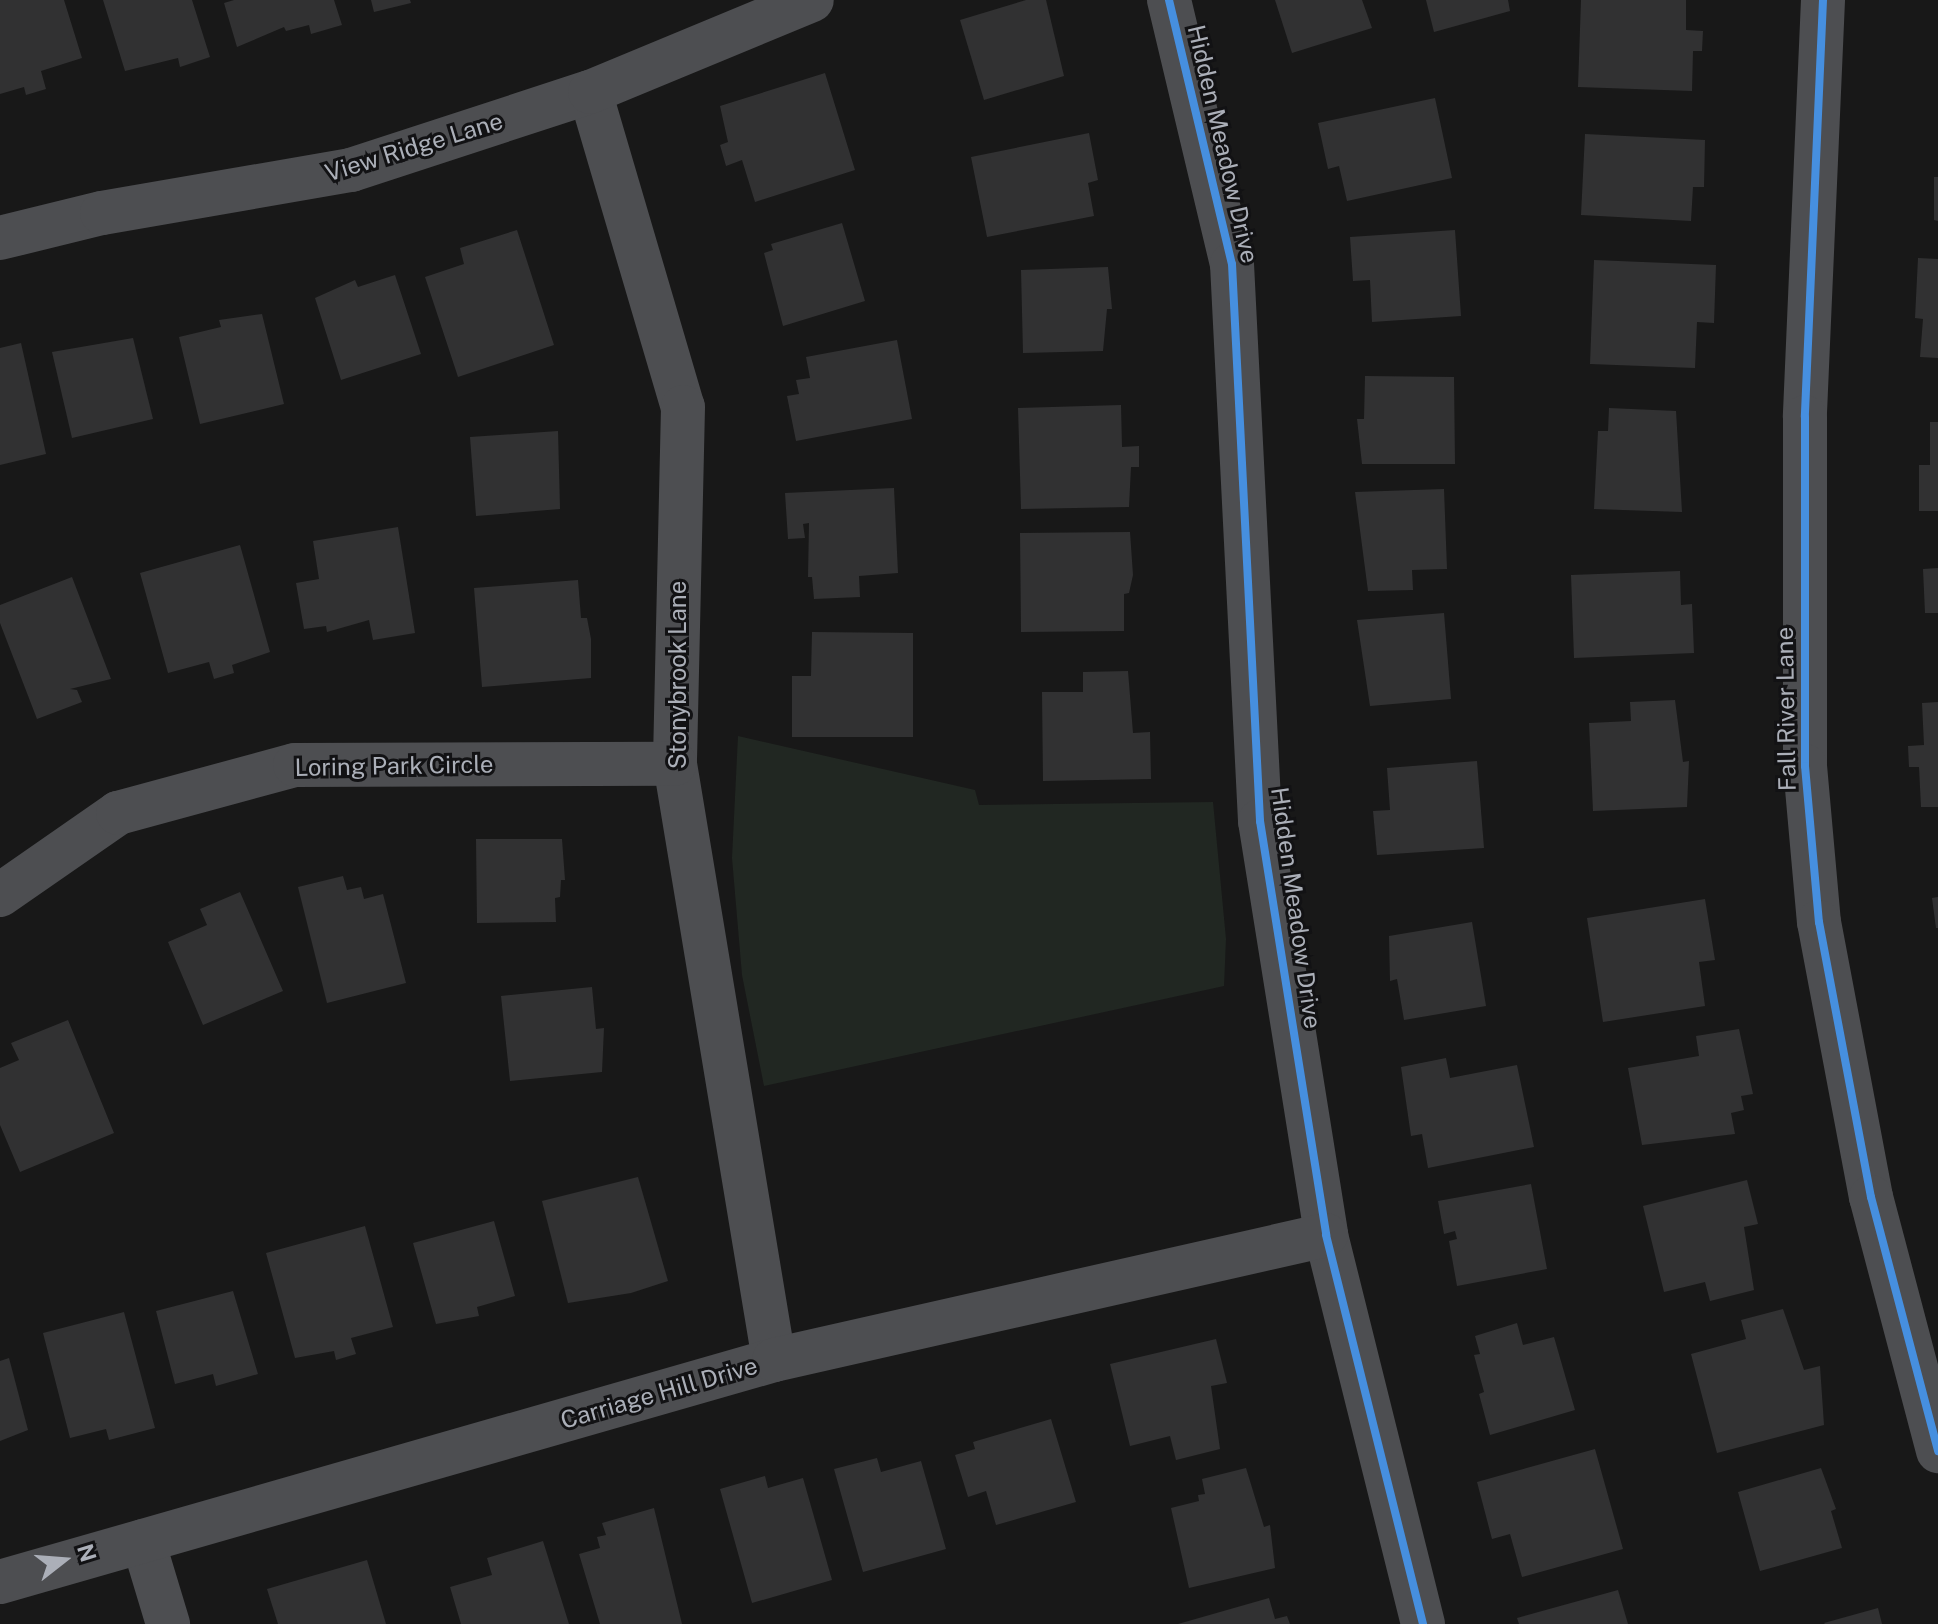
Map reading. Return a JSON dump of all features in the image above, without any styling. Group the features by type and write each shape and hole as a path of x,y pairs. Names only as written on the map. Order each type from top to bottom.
{"street":[{"name":"View Ridge Lane","path":"0,238 102,213 351,170 590,92 812,0"},
{"name":"Hidden Meadow Drive","path":"1169,0 1232,264 1260,821 1326,1235 1423,1624"},
{"name":"Fall River Lane","path":"1823,0 1805,417 1805,766 1819,922 1871,1197 1938,1451"},
{"name":"Stonybrook Lane","path":"590,92 683,407 675,764 774,1360"},
{"name":"Loring Park Circle","path":"0,895 118,813 295,765 675,764"},
{"name":"Carriage Hill Drive","path":"0,1582 774,1360 1326,1235"},
{"path":"143,1541 168,1624"}],"shaded area":[{"path":"738,736 975,790 979,805 1213,802 1226,939 1224,986 764,1086 742,975 732,858"}],"building":[{"path":"0,0 64,0 82,58 41,71 46,89 26,95 24,87 0,94"},
{"path":"103,0 192,0 210,57 180,67 178,58 125,71"},
{"path":"234,0 334,0 342,25 311,34 309,25 286,31 284,27 237,47 224,3"},
{"path":"371,0 410,0 411,3 374,12"},
{"path":"1026,0 1046,0 1064,76 984,100 960,20"},
{"path":"1275,0 1362,0 1372,28 1292,53"},
{"path":"1426,0 1508,0 1510,11 1434,32"},
{"path":"1581,0 1686,0 1686,30 1703,31 1702,51 1693,51 1692,91 1578,87"},
{"path":"825,73 855,170 755,202 742,160 726,166 720,145 728,142 720,106"},
{"path":"1435,98 1452,178 1347,201 1339,166 1328,169 1318,123"},
{"path":"1089,133 1098,180 1088,183 1094,216 987,237 971,157"},
{"path":"1585,134 1705,140 1704,187 1693,187 1691,221 1581,215"},
{"path":"1934,177 1938,177 1938,221 1934,220"},
{"path":"842,223 865,301 783,326 764,253 773,250 771,244"},
{"path":"517,230 554,345 458,377 425,277 464,264 460,248"},
{"path":"1455,230 1461,316 1372,322 1370,280 1353,281 1350,237"},
{"path":"1918,258 1938,259 1938,358 1920,357 1923,319 1915,318"},
{"path":"1594,260 1716,265 1714,323 1697,322 1695,368 1590,364"},
{"path":"1108,267 1112,309 1107,309 1103,351 1023,353 1021,270"},
{"path":"395,275 421,354 341,380 315,298 355,280 358,287"},
{"path":"262,314 284,404 200,424 179,337 221,327 219,320"},
{"path":"133,338 153,419 72,438 52,352"},
{"path":"897,340 912,419 796,441 787,396 799,394 796,380 810,378 806,357"},
{"path":"21,343 46,454 0,465 0,348"},
{"path":"1365,376 1454,377 1455,464 1362,464 1357,419 1364,419"},
{"path":"1121,405 1122,447 1139,446 1139,467 1131,467 1129,507 1021,509 1018,408"},
{"path":"1609,408 1676,411 1682,512 1594,509 1598,431 1608,431"},
{"path":"1930,422 1938,422 1938,511 1919,511 1919,465 1930,465"},
{"path":"558,431 560,509 476,516 470,437"},
{"path":"894,488 898,573 859,576 860,597 814,599 812,577 808,577 809,523 803,524 805,538 788,539 785,493"},
{"path":"1444,489 1447,569 1412,570 1413,590 1368,591 1355,492"},
{"path":"398,527 415,633 373,640 369,620 327,632 326,626 304,629 296,583 319,579 313,541"},
{"path":"1130,532 1133,575 1129,593 1124,594 1124,631 1021,632 1020,533"},
{"path":"240,545 270,652 232,665 234,673 214,679 209,662 168,673 140,573"},
{"path":"1938,568 1938,613 1925,613 1923,569"},
{"path":"1680,571 1681,605 1692,604 1694,653 1574,658 1571,575"},
{"path":"72,577 111,679 70,689 77,690 82,702 37,719 0,623 0,605"},
{"path":"578,580 581,618 587,618 591,639 591,678 482,687 474,588"},
{"path":"1444,613 1451,699 1370,706 1357,620"},
{"path":"812,632 913,633 913,737 792,737 792,676 811,676"},
{"path":"1128,671 1133,733 1150,732 1151,779 1043,781 1042,692 1083,692 1083,672"},
{"path":"1675,700 1683,762 1689,761 1687,807 1593,811 1589,723 1631,721 1630,702"},
{"path":"1938,702 1938,807 1921,807 1919,767 1909,767 1908,746 1924,745 1922,703"},
{"path":"1477,761 1484,848 1377,855 1373,811 1390,810 1387,768"},
{"path":"476,839 562,839 565,880 561,880 560,897 555,898 556,922 477,923"},
{"path":"343,876 347,890 361,887 364,899 383,894 406,983 327,1003 298,887"},
{"path":"240,892 283,991 203,1025 168,942 207,925 200,909"},
{"path":"1938,897 1938,928 1936,928 1932,898"},
{"path":"1705,899 1715,960 1699,962 1705,1006 1603,1022 1587,918"},
{"path":"1472,922 1486,1006 1404,1020 1397,979 1390,981 1389,936"},
{"path":"592,987 596,1029 604,1028 602,1072 510,1081 501,996"},
{"path":"68,1020 114,1133 20,1172 0,1125 0,1068 19,1060 11,1043"},
{"path":"1739,1029 1753,1094 1741,1096 1744,1110 1731,1113 1735,1134 1642,1145 1628,1068 1699,1056 1696,1036"},
{"path":"1446,1058 1450,1078 1517,1065 1534,1147 1428,1168 1422,1134 1411,1136 1401,1067"},
{"path":"638,1177 668,1281 631,1293 568,1303 542,1201"},
{"path":"1747,1180 1758,1224 1744,1227 1754,1290 1710,1301 1705,1282 1664,1292 1643,1206"},
{"path":"1531,1184 1547,1269 1457,1286 1449,1241 1457,1239 1455,1231 1444,1234 1438,1201"},
{"path":"494,1221 515,1296 477,1307 479,1316 436,1324 413,1243"},
{"path":"365,1226 393,1327 351,1338 356,1354 336,1360 334,1351 295,1358 266,1253"},
{"path":"233,1291 258,1374 216,1386 213,1374 175,1384 156,1311"},
{"path":"1783,1309 1804,1370 1820,1366 1824,1425 1717,1453 1691,1354 1746,1339 1741,1320"},
{"path":"124,1312 155,1428 109,1440 106,1429 70,1438 43,1333"},
{"path":"1517,1323 1523,1345 1554,1337 1575,1410 1490,1435 1479,1394 1484,1392 1474,1355 1480,1354 1475,1336"},
{"path":"1216,1339 1227,1383 1211,1386 1220,1449 1176,1460 1170,1436 1130,1446 1110,1364"},
{"path":"9,1358 28,1430 0,1441 0,1361"},
{"path":"1051,1419 1076,1502 996,1525 986,1491 968,1497 955,1455 975,1449 973,1442"},
{"path":"1595,1449 1623,1549 1522,1577 1510,1534 1492,1539 1477,1482"},
{"path":"877,1458 881,1472 921,1461 946,1549 863,1572 834,1469"},
{"path":"1246,1468 1264,1527 1270,1525 1275,1568 1189,1588 1171,1508 1199,1501 1198,1495 1205,1494 1202,1479"},
{"path":"1821,1468 1836,1509 1831,1511 1842,1548 1760,1571 1738,1492"},
{"path":"765,1476 768,1488 803,1478 832,1580 752,1603 720,1489"},
{"path":"654,1508 682,1624 600,1624 579,1554 600,1548 597,1537 606,1535 602,1523"},
{"path":"543,1541 569,1624 461,1624 450,1587 492,1575 487,1558"},
{"path":"367,1560 386,1624 278,1624 267,1589"},
{"path":"1618,1590 1628,1624 1519,1624 1517,1618"},
{"path":"1269,1598 1275,1619 1287,1616 1290,1624 1178,1624"},
{"path":"1878,1608 1882,1624 1824,1623"}],"cycle path":[{"path":"1169,0 1232,264 1260,821 1326,1235 1423,1624"},
{"path":"1823,0 1805,417 1805,766 1819,922 1871,1197 1938,1451"}]}
